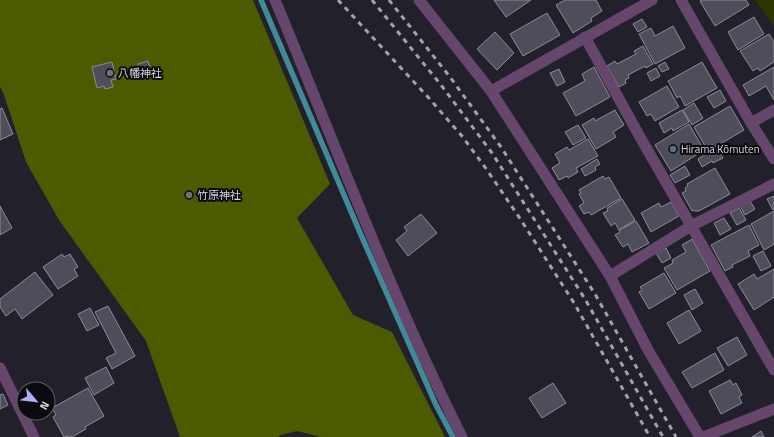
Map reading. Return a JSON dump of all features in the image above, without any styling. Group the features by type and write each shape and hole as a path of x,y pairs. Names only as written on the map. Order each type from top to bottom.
{"street":[{"path":"275,0 379,254 462,437"},
{"path":"419,0 491,92 610,276 648,350 700,437"},
{"path":"491,92 652,0"},
{"path":"681,0 751,123 774,158"},
{"path":"586,38 690,226 774,370"},
{"path":"751,123 774,110"},
{"path":"610,276 690,226 774,184"},
{"path":"0,368 34,437"},
{"path":"703,437 774,409"}],"green space":[{"path":"0,0 253,0 330,184 297,218 353,315 392,332 445,437 321,437 297,431 278,437 180,437 146,341 59,220 26,162 0,87"},
{"path":"755,0 774,0 774,26"}],"building":[{"path":"494,0 531,0 506,17"},
{"path":"565,0 596,0 602,11 591,18 592,21 573,33 556,5"},
{"path":"746,0 749,5 715,26 700,1"},
{"path":"547,13 560,35 523,56 510,34"},
{"path":"754,17 764,34 738,50 728,32"},
{"path":"642,19 647,27 638,32 633,24"},
{"path":"673,26 685,48 655,64 639,34 651,28 655,36"},
{"path":"495,32 514,53 497,70 477,49"},
{"path":"769,34 774,42 774,62 760,71 758,68 753,71 740,51"},
{"path":"643,46 653,64 646,68 645,66 628,75 629,78 625,80 626,83 619,87 607,66 615,61 617,64 636,54 634,51"},
{"path":"148,61 151,71 141,73 138,64"},
{"path":"112,62 116,79 111,80 113,87 105,89 104,86 97,88 92,67"},
{"path":"665,62 669,69 662,72 658,66"},
{"path":"702,62 717,88 685,106 680,96 677,98 668,81"},
{"path":"594,67 610,97 576,116 563,93 585,81 582,74"},
{"path":"774,67 774,100 766,86 749,96 743,85"},
{"path":"656,68 660,76 651,81 647,73"},
{"path":"559,69 565,82 557,86 550,73"},
{"path":"667,86 679,107 655,121 651,114 647,116 639,102"},
{"path":"720,90 726,101 714,108 707,97"},
{"path":"694,103 703,118 692,125 683,110"},
{"path":"730,106 744,130 708,151 694,127"},
{"path":"2,108 13,134 0,140 0,109"},
{"path":"615,110 624,125 613,132 616,137 596,149 582,125 594,118 595,121"},
{"path":"682,110 689,122 673,131 672,128 664,133 659,123"},
{"path":"689,124 704,150 671,171 655,145"},
{"path":"578,125 586,138 573,145 565,132"},
{"path":"588,139 598,156 576,168 578,172 568,178 567,176 559,180 552,168 560,163 555,154 567,147 569,150"},
{"path":"716,148 723,158 713,163 712,161 702,167 698,159"},
{"path":"597,159 600,164 595,167 596,170 585,176 581,169"},
{"path":"685,166 690,175 675,183 670,175"},
{"path":"715,168 730,194 699,211 692,211 682,193 686,191 685,188 688,186 687,184"},
{"path":"603,176 605,179 609,177 621,198 591,215 589,212 584,214 579,206 584,203 579,194 581,193 579,190"},
{"path":"774,196 774,209 773,210 767,199"},
{"path":"622,199 635,220 619,230 615,223 611,226 603,213 608,211 607,208"},
{"path":"750,201 755,209 745,215 740,206"},
{"path":"671,202 679,216 651,232 641,213 659,203 661,207"},
{"path":"0,206 12,228 0,235"},
{"path":"739,208 746,220 737,225 730,213"},
{"path":"774,211 774,244 764,250 751,224"},
{"path":"421,214 437,233 408,256 396,240 407,231 404,227"},
{"path":"724,218 731,229 720,235 714,223"},
{"path":"636,221 649,243 632,252 628,244 623,247 615,235 620,232 619,230"},
{"path":"749,225 759,245 748,251 750,256 732,265 733,267 725,271 711,245"},
{"path":"692,239 710,271 677,290 664,268 673,263 672,260 686,252 682,245"},
{"path":"666,248 671,258 662,263 656,253"},
{"path":"763,251 771,266 761,271 753,256"},
{"path":"62,254 64,257 70,254 78,267 74,269 78,276 58,289 43,267"},
{"path":"774,269 774,297 754,310 738,284 754,274 757,279"},
{"path":"35,272 53,295 22,319 15,309 6,316 0,307 0,299"},
{"path":"664,273 676,293 649,309 639,292 642,290 640,287"},
{"path":"695,289 703,303 692,310 684,295"},
{"path":"108,306 135,356 112,369 106,358 116,353 95,312"},
{"path":"90,308 99,325 87,331 78,314"},
{"path":"689,310 701,331 679,344 667,323"},
{"path":"737,337 747,355 728,366 717,348"},
{"path":"715,353 724,370 692,388 682,372"},
{"path":"106,367 114,383 94,395 85,378"},
{"path":"730,380 733,385 736,383 742,395 739,397 742,403 721,414 709,391"},
{"path":"553,383 566,403 542,418 529,398"},
{"path":"88,388 104,416 85,427 86,429 72,437 64,437 55,421 56,406"},
{"path":"3,394 8,405 0,409 0,395"},
{"path":"761,431 764,437 752,437"}],"waterway":[{"path":"261,0 361,235 436,405 453,437"}],"railway":[{"path":"338,0 427,96 462,136 487,170 574,303 650,437"},
{"path":"372,0 441,85 492,153 585,299 663,437"},
{"path":"389,0 450,77 501,147 595,294 676,437"}],"place":[{"name":"八幡神社","path":"110,73"},
{"name":"Hirama Kōmuten","path":"673,149"},
{"name":"竹原神社","path":"189,195"}]}
